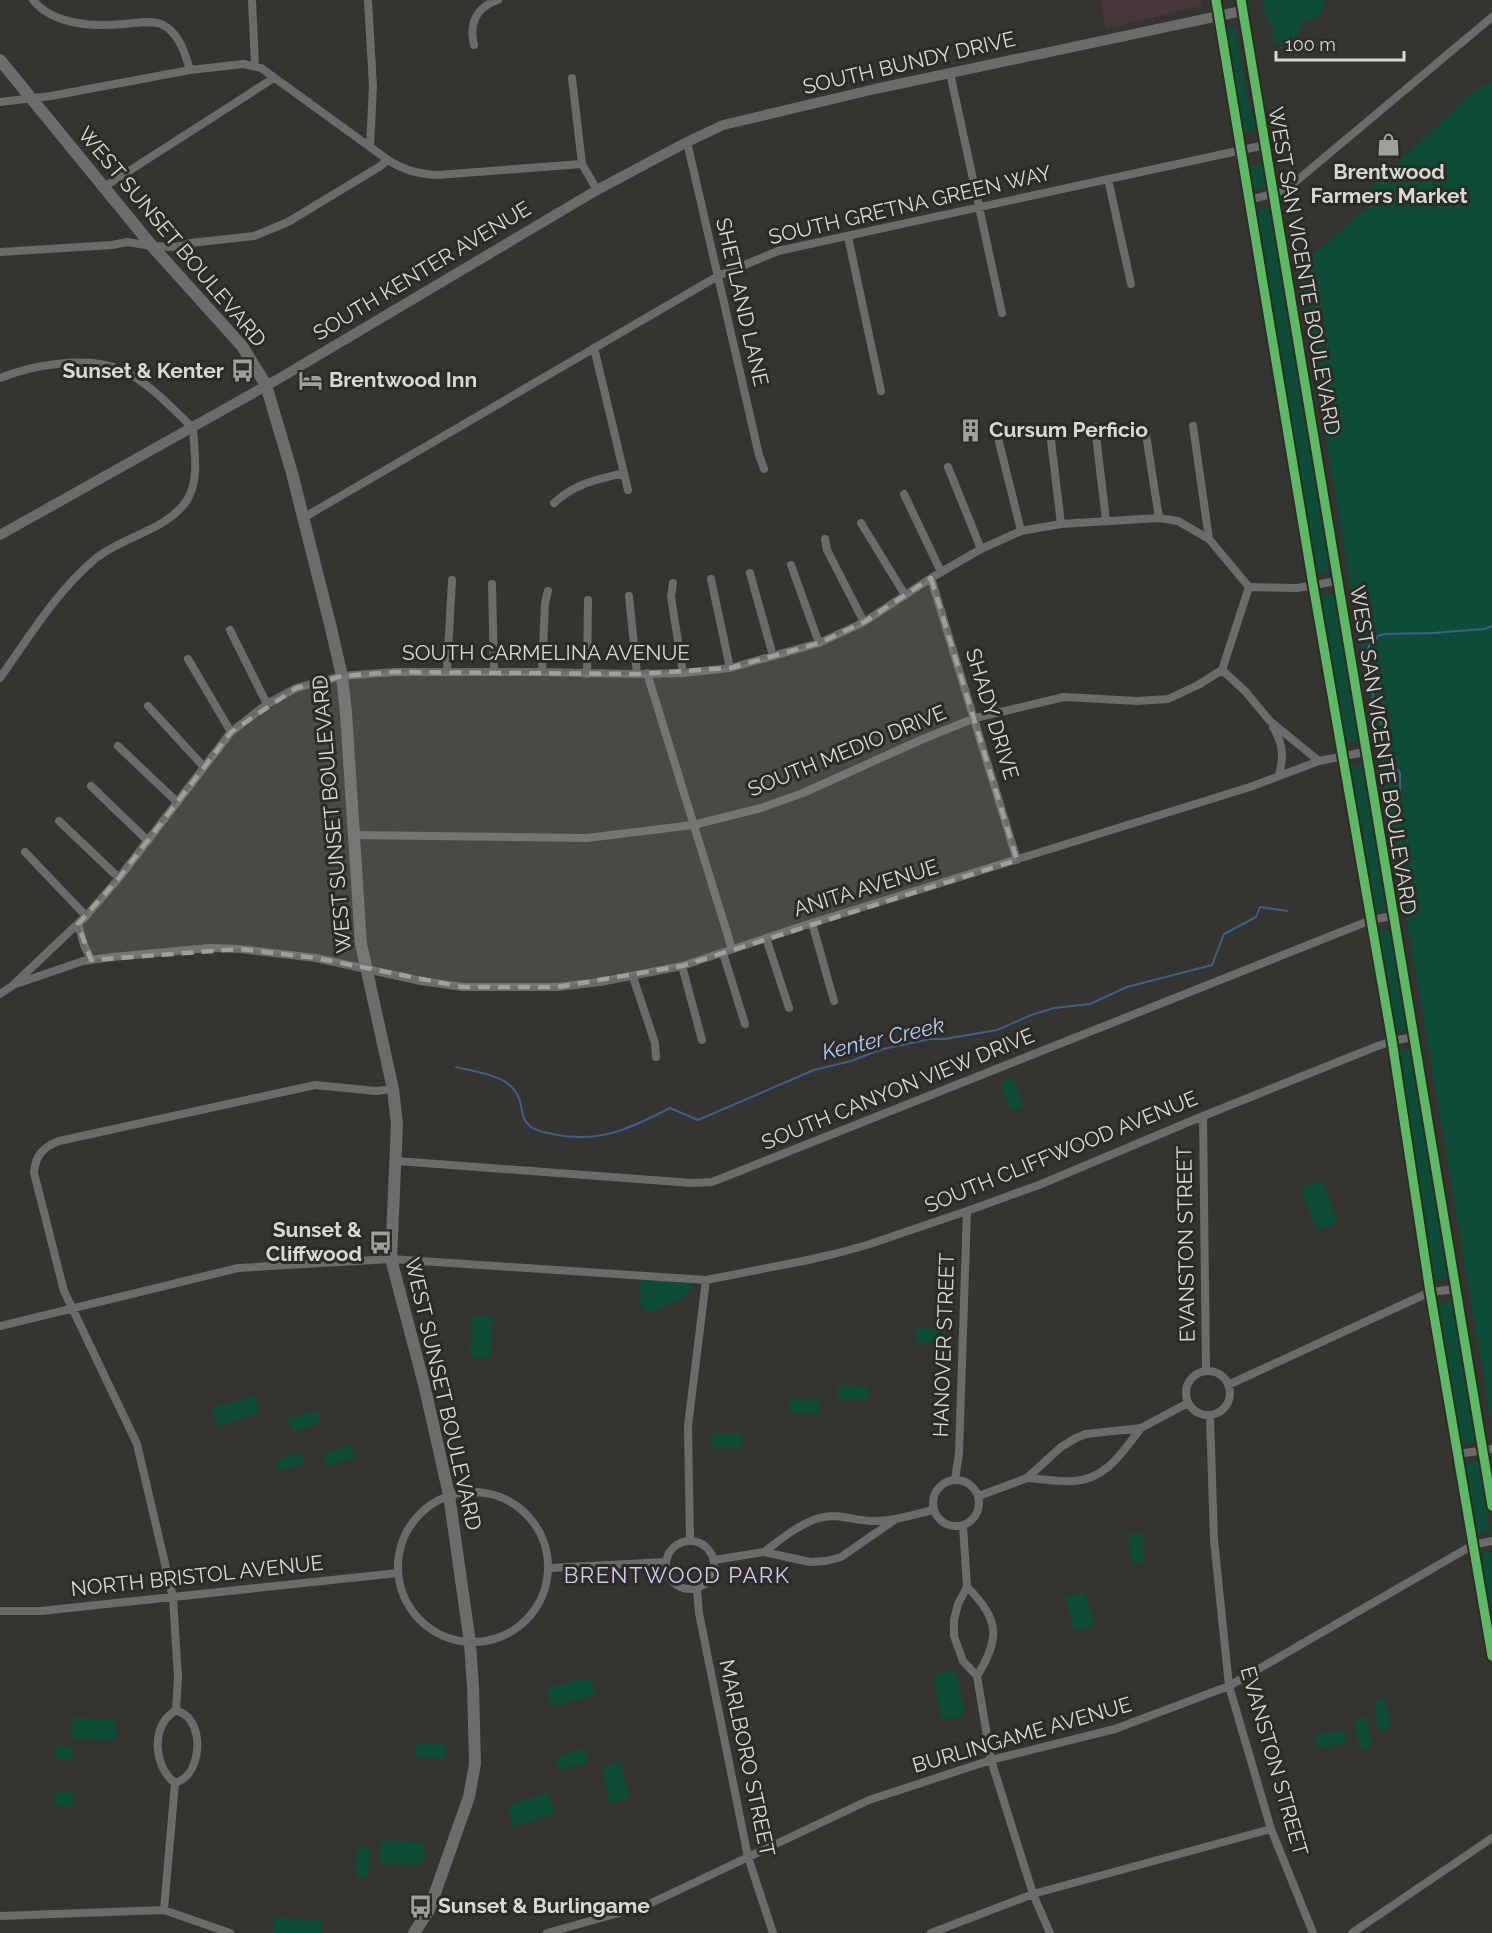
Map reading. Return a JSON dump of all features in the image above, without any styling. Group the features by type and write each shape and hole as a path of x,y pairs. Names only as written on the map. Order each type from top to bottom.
{"main road":[{"name":"WEST SAN VICENTE BOULEVARD","path":"1216,0 1313,585 1392,1041 1430,1293 1490,1631 1492,1656"},
{"name":"WEST SAN VICENTE BOULEVARD","path":"1241,6 1392,916 1456,1288 1488,1450 1492,1506"},
{"name":"WEST SUNSET BOULEVARD","path":"0,60 152,246 242,346 266,385 303,518 342,676 361,944 393,1089 397,1124 391,1259 424,1384 449,1495 470,1643 476,1745 472,1781 464,1813 429,1910 414,1933"}],"street":[{"path":"33,0 53,15 91,25 147,22 161,24 172,32 182,46 190,70"},
{"path":"252,0 255,66"},
{"path":"368,0 373,86 370,146"},
{"path":"474,45 472,34 477,14 484,7 498,0"},
{"name":"SOUTH BUNDY DRIVE","path":"597,190 723,125 1218,15 1241,6"},
{"path":"1249,200 1288,188 1492,17"},
{"path":"0,102 51,96 190,70 243,64 255,66 400,168 416,173 437,176 582,165"},
{"path":"950,73 1002,313"},
{"path":"104,187 274,78"},
{"path":"572,78 582,165 597,190"},
{"name":"SHETLAND LANE","path":"687,142 764,469"},
{"name":"SOUTH GRETNA GREEN WAY","path":"303,518 718,276 778,252 1265,145"},
{"path":"0,252 128,242 178,247 190,243 254,236 268,232 298,216 388,160"},
{"path":"1108,179 1131,284"},
{"name":"SOUTH KENTER AVENUE","path":"0,536 194,428 597,190"},
{"path":"848,237 881,391"},
{"path":"594,348 628,490"},
{"path":"0,378 22,369 47,364 106,365 122,370 139,381 194,428 194,481 187,500 173,515 96,558 59,596 0,678"},
{"path":"1193,426 1209,539"},
{"path":"1095,427 1106,520"},
{"path":"1145,428 1159,518"},
{"path":"1050,432 1061,524"},
{"path":"999,442 1021,531"},
{"path":"948,467 981,549"},
{"path":"554,503 566,492 582,484 624,473"},
{"path":"903,494 941,572"},
{"name":"SOUTH CARMELINA AVENUE","path":"12,986 86,916 119,878 231,732 267,704 296,688 342,676 394,672 637,674 683,673 730,668 819,643 864,622 931,578 981,549 1021,531 1061,524 1159,518 1178,521 1209,539 1249,587"},
{"path":"861,523 905,595"},
{"path":"825,539 827,550 864,622"},
{"path":"791,565 819,643"},
{"path":"750,573 773,656"},
{"name":"SHADY DRIVE","path":"931,578 1017,860"},
{"path":"711,579 730,668"},
{"path":"447,671 452,580"},
{"path":"1279,775 1283,751 1277,733 1245,691 1222,670 1249,587 1297,588 1337,581"},
{"path":"673,583 670,597 683,673"},
{"path":"492,584 494,672"},
{"path":"542,672 545,603 548,591"},
{"path":"629,596 637,674"},
{"path":"587,674 588,600"},
{"path":"230,630 267,704"},
{"path":"188,659 231,732"},
{"name":"SOUTH MEDIO DRIVE","path":"353,835 587,838 693,825 761,808 803,793 922,739 975,718 1064,697 1137,701 1168,699 1198,685 1222,670"},
{"path":"647,673 732,949"},
{"path":"148,706 203,766"},
{"path":"1270,721 1319,761"},
{"path":"118,746 177,802"},
{"name":"ANITA AVENUE","path":"12,986 91,960 190,949 240,949 316,958 421,981 462,987 558,987 633,977 682,966 812,922 1250,787 1319,761 1365,752"},
{"path":"91,786 148,841"},
{"path":"58,821 119,878"},
{"path":"25,852 86,916"},
{"name":"SOUTH CANYON VIEW DRIVE","path":"397,1161 692,1183 712,1182 1371,920 1392,916"},
{"path":"812,922 834,1000"},
{"path":"78,924 91,960"},
{"path":"766,938 789,1008"},
{"path":"723,953 745,1024"},
{"path":"682,966 702,1040"},
{"path":"633,977 655,1043 656,1058"},
{"path":"0,994 12,986"},
{"name":"SOUTH CLIFFWOOD AVENUE","path":"0,1326 238,1268 391,1259 706,1280 834,1254 1039,1185 1203,1116 1392,1041 1414,1037"},
{"path":"175,1783 169,1778 160,1762 158,1740 165,1719 176,1710 178,1677 173,1598 137,1444 64,1291 34,1173 35,1163 47,1145 59,1141 315,1085 376,1091 393,1089"},
{"name":"EVANSTON STREET","path":"1203,1116 1206,1371"},
{"name":"HANOVER STREET","path":"954,1480 958,1453 967,1211"},
{"path":"690,1540 688,1426 706,1280"},
{"path":"1228,1385 1430,1293 1456,1288"},
{"path":"1206,1371 1219,1374 1228,1385 1230,1398 1227,1405 1217,1414 1210,1416 1197,1413 1188,1403 1186,1389 1192,1377 1206,1371"},
{"path":"978,1496 1027,1478 1076,1438 1086,1434 1141,1428 1188,1403"},
{"name":"EVANSTON STREET","path":"1210,1416 1214,1540 1229,1686 1271,1829 1313,1933"},
{"path":"1027,1478 1074,1481 1098,1475 1110,1467 1141,1428"},
{"path":"1458,1454 1488,1450"},
{"path":"966,1481 978,1496 978,1511 963,1526 956,1527 944,1523 933,1510 933,1501 939,1487 944,1482 966,1481"},
{"path":"480,1492 517,1503 535,1521 544,1541 550,1568 544,1592 535,1608 520,1624 488,1642 470,1643 442,1637 431,1632 420,1622 405,1598 398,1573 403,1544 409,1528 431,1504 449,1495 480,1492"},
{"path":"764,1552 798,1529 821,1518 840,1516 870,1521 896,1519 933,1510"},
{"path":"714,1560 764,1552 810,1562 826,1561 848,1552 896,1519"},
{"path":"963,1526 967,1587 958,1604 954,1620 954,1636 963,1661 977,1676 991,1760 1033,1894 1050,1933"},
{"path":"690,1540 703,1544 714,1560 713,1575 704,1586 684,1589 677,1586 668,1576 666,1562 672,1549 684,1541 690,1540"},
{"name":"BURLINGAME AVENUE","path":"547,1933 647,1905 869,1800 991,1760 1114,1729 1229,1686 1473,1545 1492,1541"},
{"path":"550,1568 666,1562"},
{"name":"NORTH BRISTOL AVENUE","path":"0,1611 41,1611 398,1573"},
{"path":"967,1587 982,1602 990,1615 994,1629 993,1645 988,1659 977,1676"},
{"name":"MARLBORO STREET","path":"697,1588 699,1613 748,1857 773,1933"},
{"path":"175,1783 183,1780 190,1771 197,1747 196,1733 191,1720 186,1714 176,1710"},
{"path":"164,1910 175,1783"},
{"path":"931,1933 1033,1894 1271,1829"},
{"path":"1352,1933 1492,1838"},
{"path":"0,1916 164,1910 230,1933"}],"highlighted area":[{"path":"931,578 1017,860 682,966 558,987 462,987 316,958 240,949 91,960 78,924 119,878 231,732 296,688 342,676 394,672 637,674 730,668 819,643 864,622"}],"shaded area":[{"path":"1100,0 1201,0 1202,6 1106,28"}],"green space":[{"path":"1263,0 1324,0 1318,17 1300,22 1300,32 1285,43 1273,45 1273,25 1266,18"},
{"path":"1233,26 1256,129 1243,132 1225,27"},
{"path":"1492,82 1492,1427 1297,268 1378,198 1370,188 1474,90"},
{"path":"1262,163 1266,188 1252,190 1248,166"},
{"path":"1270,207 1330,571 1316,574 1256,210"},
{"path":"1334,593 1358,740 1345,743 1320,595"},
{"path":"1362,764 1386,910 1373,912 1349,766"},
{"path":"1390,930 1407,1030 1393,1032 1376,932"},
{"path":"1410,1049 1448,1278 1434,1281 1396,1051"},
{"path":"1013,1078 1024,1106 1011,1111 1000,1083"},
{"path":"1322,1180 1338,1222 1316,1230 1300,1188"},
{"path":"640,1279 692,1282 684,1296 652,1312 647,1311 641,1304"},
{"path":"1452,1302 1475,1442 1461,1444 1438,1304"},
{"path":"472,1315 493,1316 490,1358 469,1357"},
{"path":"916,1328 946,1329 946,1344 916,1343"},
{"path":"838,1385 868,1386 868,1400 838,1399"},
{"path":"254,1395 259,1413 217,1426 211,1408"},
{"path":"789,1398 819,1399 819,1413 789,1413"},
{"path":"317,1410 321,1423 292,1431 288,1418"},
{"path":"712,1433 742,1433 741,1447 712,1447"},
{"path":"351,1445 355,1458 326,1466 323,1453"},
{"path":"301,1452 304,1464 279,1470 276,1459"},
{"path":"1478,1461 1490,1531 1476,1533 1465,1463"},
{"path":"1142,1532 1145,1562 1131,1563 1128,1534"},
{"path":"1492,1551 1492,1622 1480,1553"},
{"path":"1085,1592 1094,1626 1074,1631 1065,1597"},
{"path":"956,1670 964,1710 963,1715 945,1719 941,1718 933,1678 936,1674"},
{"path":"591,1677 595,1696 551,1706 547,1687"},
{"path":"1386,1698 1391,1728 1378,1730 1373,1701"},
{"path":"72,1717 116,1720 115,1740 71,1738"},
{"path":"1367,1717 1372,1747 1359,1749 1354,1719"},
{"path":"1344,1729 1347,1743 1317,1748 1315,1734"},
{"path":"416,1742 446,1745 445,1759 415,1756"},
{"path":"958,1744 961,1759 944,1762 941,1748"},
{"path":"55,1745 73,1746 72,1760 55,1759"},
{"path":"584,1748 588,1762 559,1770 555,1757"},
{"path":"621,1762 629,1799 609,1803 602,1765"},
{"path":"55,1792 73,1792 73,1807 54,1806"},
{"path":"548,1792 555,1813 514,1827 507,1805"},
{"path":"381,1840 422,1842 425,1845 424,1862 420,1865 379,1863"},
{"path":"357,1846 370,1847 368,1877 355,1877"},
{"path":"274,1917 321,1920 321,1933 273,1933"}],"waterway":[{"name":"Kenter Creek","path":"1400,791 1400,773 1390,760 1375,707 1366,655 1370,644 1378,636 1385,634 1433,633 1485,629 1492,626"},
{"name":"Kenter Creek","path":"456,1067 492,1076 508,1084 519,1098 527,1124 547,1133 573,1137 602,1135 642,1122 670,1108 698,1120 814,1070 851,1061 883,1049 930,1039 945,1039 997,1030 1054,1008 1090,1004 1127,987 1212,965 1224,934 1256,917 1260,907 1287,911"}],"cycle path":[{"path":"1216,0 1313,585 1392,1041 1430,1292 1492,1656"},
{"path":"1241,0 1492,1506"}],"place":[{"name":"Brentwood Farmers Market","path":"1389,144"},
{"name":"Sunset & Kenter","path":"242,371"},
{"name":"Brentwood Inn","path":"311,380"},
{"name":"Cursum Perficio","path":"971,430"},
{"name":"Sunset & Cliffwood","path":"380,1242"},
{"name":"Sunset & Burlingame","path":"420,1906"}],"district":[{"name":"BRENTWOOD PARK","path":"677,1575"}]}
